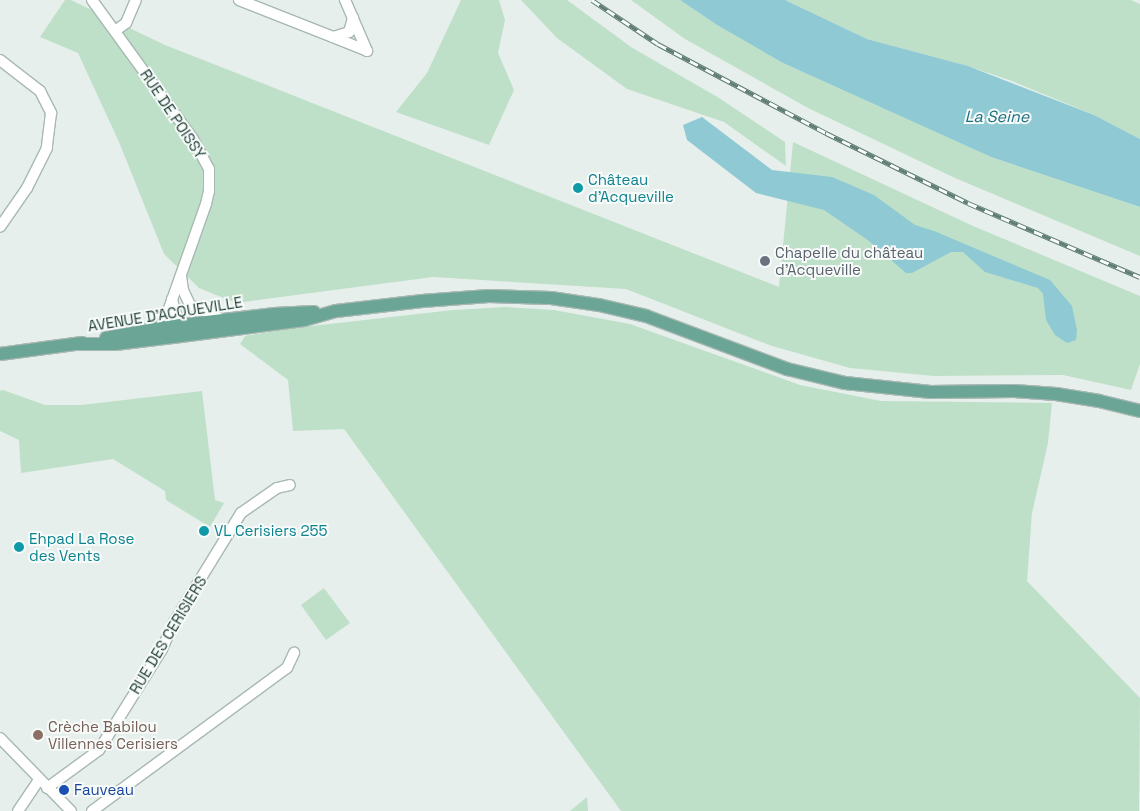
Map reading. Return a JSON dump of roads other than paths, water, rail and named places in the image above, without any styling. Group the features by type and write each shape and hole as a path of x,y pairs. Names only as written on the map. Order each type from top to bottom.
{"main road":[{"path":"75,344 115,344 185,330 200,334 304,320 336,311 463,297 551,298 599,305 646,316 787,368 845,383 923,392 1014,391 1056,394 1099,400 1140,411"},
{"name":"AVENUE D'ACQUEVILLE","path":"0,354 75,344 159,328 185,330 226,320 275,314 336,311"}],"street":[{"name":"RUE DE POISSY","path":"92,0 193,139 209,169 209,191 206,204 166,317 159,328"},
{"path":"115,31 126,23 136,0"},
{"path":"239,0 367,51 345,0"},
{"path":"333,37 349,32 353,18"},
{"path":"0,60 40,91 51,113 46,148 27,188 0,227"},
{"path":"181,275 182,290 190,305 189,320 185,330"},
{"path":"172,298 175,312 185,330"},
{"path":"190,305 226,320"},
{"name":"RUE DES CERISIERS","path":"47,788 99,750 162,648 174,622 241,513 277,488 290,485"},
{"path":"92,811 287,668 294,653"},
{"path":"0,738 71,811"},
{"path":"18,811 39,780"}],"water":[{"name":"La Seine","path":"680,0 785,0 867,39 968,66 1094,115 1140,139 1140,207 991,157 783,63 717,25"},
{"path":"702,117 772,170 832,177 874,195 915,225 934,231 1050,280 1072,306 1077,330 1076,340 1067,343 1055,335 1046,320 1043,294 1038,288 985,272 963,252 951,252 912,273 906,273 869,241 824,210 756,193 687,140 683,125"}],"railway":[{"path":"592,0 658,44 826,133 968,203 1140,277"}],"place":[{"name":"Château d'Acqueville","path":"578,188"},
{"name":"Chapelle du château d'Acqueville","path":"765,261"},
{"name":"VL Cerisiers 255","path":"204,531"},
{"name":"Ehpad La Rose des Vents","path":"19,547"},
{"name":"Crèche Babilou Villennes Cerisiers","path":"38,735"},
{"name":"Fauveau","path":"64,790"}]}
